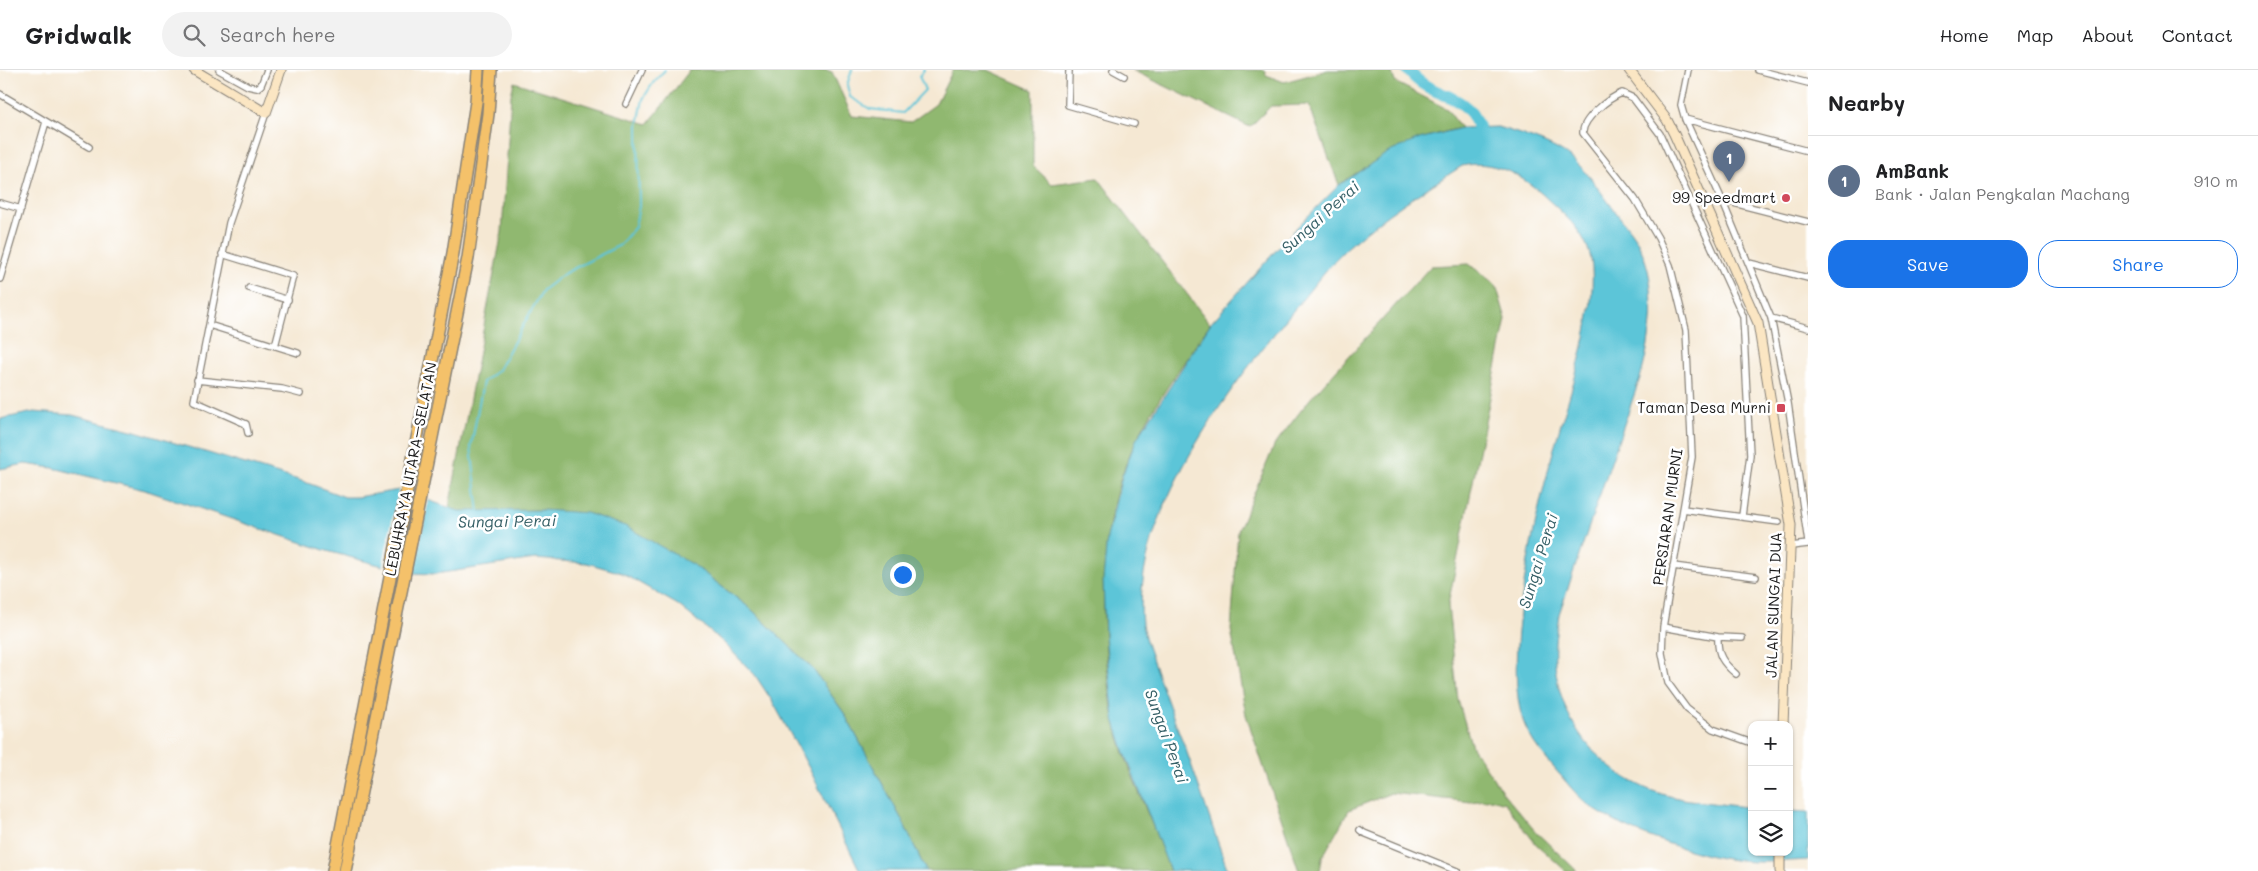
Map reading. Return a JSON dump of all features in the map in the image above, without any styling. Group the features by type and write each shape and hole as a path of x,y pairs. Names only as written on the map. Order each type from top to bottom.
{"highway":[{"name":"LEBUHRAYA UTARA–SELATAN","path":"332,871 382,623 464,188 476,102 478,70"},
{"name":"LEBUHRAYA UTARA–SELATAN","path":"345,871 468,258 488,114 491,70"}],"main road":[{"path":"194,70 266,113 281,70"},
{"name":"JALAN SUNGAI DUA","path":"1629,70 1667,120 1758,323 1791,525 1783,721"},
{"path":"1780,856 1780,871"}],"street":[{"path":"218,70 248,86 257,88 261,85 267,70"},
{"path":"626,104 642,70"},
{"path":"1069,70 1068,105 1134,124"},
{"path":"1113,70 1124,76"},
{"path":"1688,70 1681,105 1685,119 1749,263 1770,318 1805,493 1808,543 1791,546"},
{"path":"1758,70 1808,83"},
{"name":"PERSIARAN MURNI","path":"1742,516 1750,454 1743,316 1660,134 1633,98 1626,93 1619,94 1590,117 1583,126 1583,133 1635,198 1658,238 1670,265 1686,330 1692,457 1663,627 1662,653 1668,682 1687,709 1713,728 1748,741"},
{"path":"0,94 89,147"},
{"path":"248,433 246,424 194,401 196,380 222,254 236,199 266,113"},
{"path":"1685,119 1808,152"},
{"path":"0,279 46,122"},
{"path":"1722,200 1808,222"},
{"path":"0,203 21,209"},
{"path":"222,254 294,276 275,346"},
{"path":"1749,263 1808,278"},
{"path":"249,288 288,300"},
{"path":"1740,308 1752,307"},
{"path":"1743,316 1752,307"},
{"path":"1770,318 1808,328"},
{"path":"208,325 298,353"},
{"path":"196,380 282,389 301,394"},
{"path":"1683,509 1779,522"},
{"path":"1673,566 1756,578"},
{"path":"1663,627 1718,638 1742,638"},
{"path":"1718,638 1722,661 1736,674"},
{"path":"1360,830 1457,871"}],"green space":[{"path":"690,70 826,70 832,72 852,116 911,122 936,104 953,70 988,70 1033,90 1033,166 1052,184 1098,178 1210,324 1162,395 1137,439 1125,466 1117,493 1110,520 1106,548 1104,576 1105,633 1113,711 1125,757 1170,871 926,871 903,822 844,713 812,668 751,609 695,566 543,510 482,512 459,511 449,508 502,232 511,95 514,82 648,124"},
{"path":"1132,70 1265,70 1266,75 1284,82 1328,70 1391,70 1395,82 1447,109 1461,128 1428,137 1397,150 1339,185 1309,105 1271,106 1250,127"},
{"path":"1469,264 1496,285 1506,319 1448,605 1458,700 1472,747 1504,794 1536,832 1577,871 1566,871 1535,843 1505,803 1492,799 1471,802 1391,793 1349,810 1322,858 1320,871 1299,871 1246,715 1231,630 1238,531 1275,444 1310,399 1431,266"}],"water":[{"name":"Sungai Perai","path":"1498,127 1531,138 1563,152 1580,166 1593,181 1636,239 1648,271 1652,305 1651,322 1642,372 1559,614 1555,640 1556,668 1560,691 1568,712 1579,732 1593,750 1629,780 1650,790 1674,797 1748,808 1748,856 1793,856 1793,811 1808,812 1808,860 1752,862 1702,854 1647,836 1614,821 1596,810 1578,795 1539,750 1526,728 1518,699 1516,662 1519,618 1526,572 1545,483 1585,337 1592,295 1591,259 1584,239 1572,223 1542,194 1524,180 1505,170 1473,164 1462,166 1403,204 1361,236 1334,262 1267,342 1240,378 1189,456 1168,498 1152,540 1143,583 1142,624 1154,664 1191,762 1228,871 1170,871 1114,719 1105,636 1103,580 1107,537 1122,476 1136,440 1210,324 1297,227 1339,185 1387,153 1419,139 1461,128"},
{"name":"Sungai Perai","path":"34,412 72,415 135,431 302,481 345,497 357,497 399,490 459,511 543,510 587,513 625,526 695,566 751,609 812,668 844,713 903,822 926,871 860,871 809,768 774,704 755,675 723,642 678,605 622,573 587,563 535,559 435,574 409,573 327,551 145,490 53,468 25,464 0,469 0,419"}],"pier":[{"path":"399,488 415,490 429,497 413,576 382,570"}],"waterway":[{"name":"Sungai Perai","path":"479,513 471,447 483,382 498,370 543,290 565,273 620,245 635,227 639,206 638,125 643,99 653,83 665,70"},
{"path":"852,70 847,85 850,97 870,109 903,113 925,90 919,76 924,70"},
{"path":"1408,70 1419,81 1430,88 1462,104 1470,112 1477,125 1482,143"}],"place":[{"name":"AmBank","path":"1729,182"},
{"name":"99 Speedmart","path":"1786,198"},
{"name":"Taman Desa Murni","path":"1781,408"}]}
